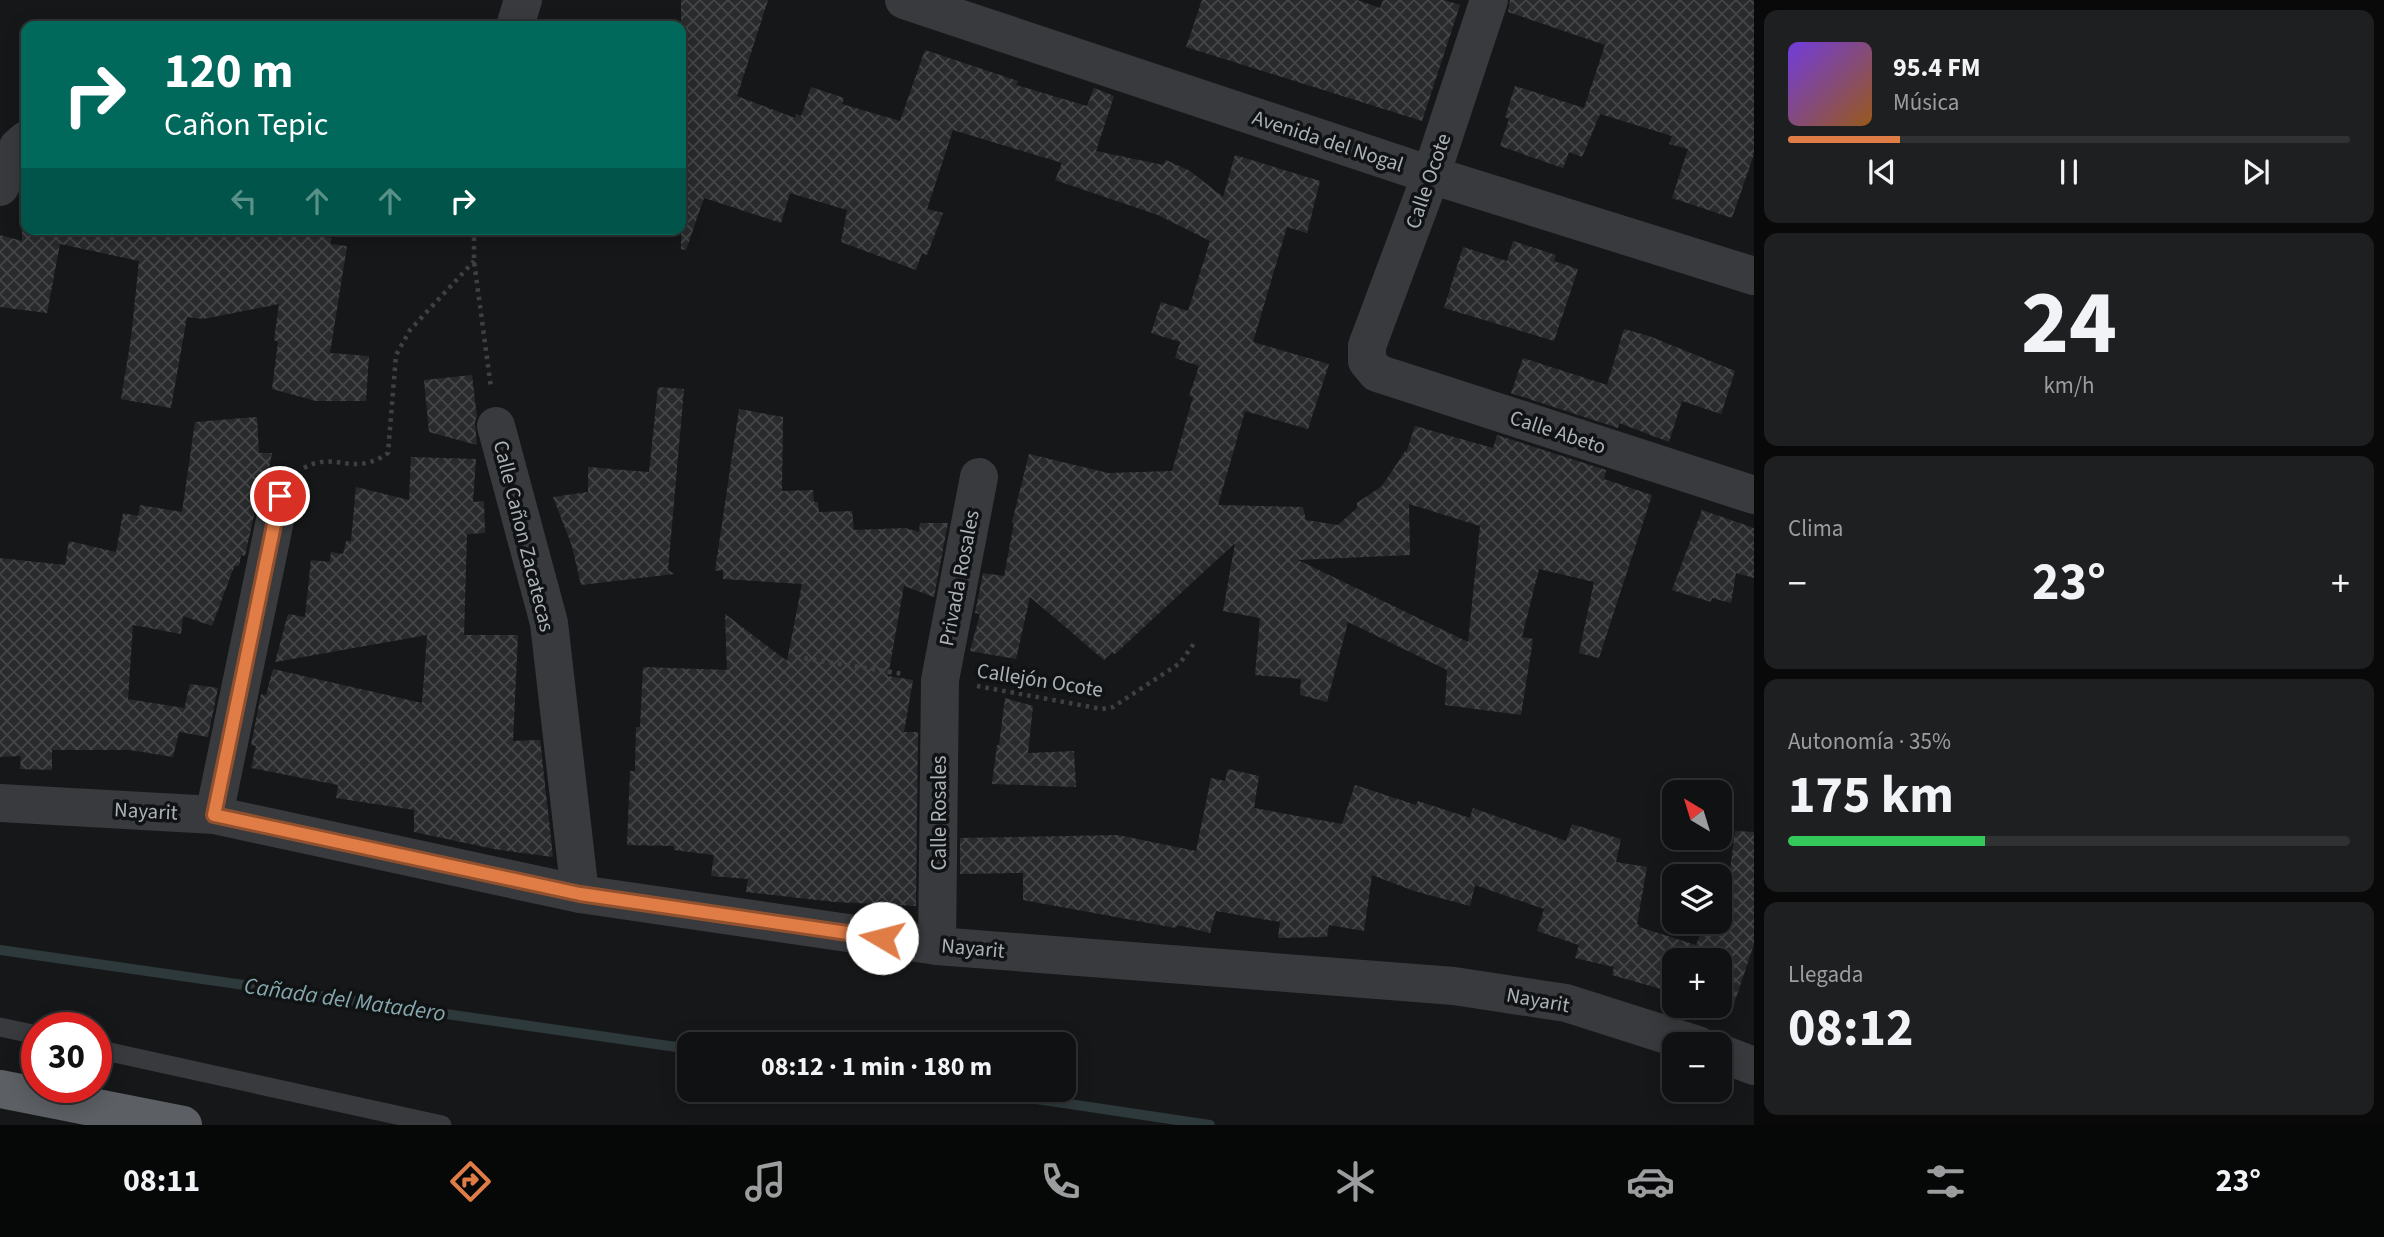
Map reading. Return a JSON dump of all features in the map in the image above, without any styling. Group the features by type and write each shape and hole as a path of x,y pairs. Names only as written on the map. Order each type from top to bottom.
{"highway":[{"path":"0,1089 183,1125"}],"street":[{"path":"517,21 523,0"},
{"name":"Avenida del Nogal","path":"904,0 1431,175 1754,275"},
{"name":"Calle Ocote","path":"1367,361 1367,346 1431,175 1489,0"},
{"path":"0,187 21,145"},
{"name":"Calle Abeto","path":"1367,361 1377,373 1754,495"},
{"name":"Calle Cañon Zacatecas","path":"496,426 549,623 580,894"},
{"name":"Privada Rosales","path":"940,680 979,477"},
{"path":"214,815 280,496"},
{"name":"Calle Rosales","path":"937,946 940,680"},
{"name":"Nayarit","path":"0,803 214,815 580,894 937,946 1454,986 1566,1003 1662,1034"},
{"path":"1732,1058 1754,1066"}],"lane":[{"path":"0,1027 21,1032"},
{"path":"112,1053 442,1125"}],"path":[{"name":"Calle Cañon Zacatecas","path":"474,235 474,261 496,426"},
{"path":"280,496 298,472 317,461 362,466 375,462 388,453 396,355 410,330 474,261"},
{"name":"Callejón Ocote","path":"796,657 1102,709 1113,707 1180,663 1195,642"}],"building":[{"path":"681,0 768,0 737,96 795,118 796,114 801,116 811,87 844,98 842,104 900,121 925,50 1018,81 1016,85 1087,106 1094,88 1114,96 1096,151 1163,165 1166,160 1190,171 1223,197 1235,155 1320,181 1307,233 1287,227 1253,342 1329,364 1308,429 1245,411 1218,505 1303,507 1306,520 1338,525 1357,508 1357,503 1382,486 1406,450 1406,453 1415,426 1493,448 1497,435 1606,470 1604,479 1652,495 1599,658 1579,653 1594,582 1539,569 1522,637 1533,639 1521,715 1445,705 1447,670 1348,622 1327,702 1300,695 1301,679 1255,675 1260,618 1223,611 1235,543 1115,654 1112,652 1104,660 1030,597 1016,659 970,651 980,614 975,613 983,573 1004,576 1014,523 1012,522 1029,454 1108,473 1172,471 1193,397 1189,396 1199,366 1175,358 1180,342 1151,333 1161,302 1188,311 1210,241 1158,215 1055,180 1062,163 953,130 927,209 943,213 927,255 922,253 916,270 841,242 847,210 790,193 781,223 704,198 686,250 681,249 681,235 686,235 686,21 681,21","holes":["1409,504 1480,526 1468,642 1298,560 1410,555"]},
{"path":"1202,0 1357,0 1380,8 1383,0 1444,0 1460,5 1422,121 1186,47"},
{"path":"1510,0 1754,0 1754,154 1732,218 1672,198 1688,149 1669,144 1672,136 1600,114 1582,157 1569,152 1563,168 1500,146 1509,119 1505,117 1515,86 1584,108 1605,45 1508,12"},
{"path":"0,235 22,241 22,235 311,235 332,238 330,244 347,246 330,353 369,356 366,401 316,401 272,389 278,342 274,340 279,304 203,319 187,317 171,408 121,399 139,261 60,244 47,313 0,307"},
{"path":"1513,241 1556,255 1554,261 1578,269 1554,341 1444,308 1463,247 1507,261"},
{"path":"1624,329 1649,336 1735,371 1721,414 1682,401 1669,442 1619,423 1618,428 1511,393 1523,358 1607,385"},
{"path":"472,375 477,445 429,432 424,380"},
{"path":"658,387 684,389 668,570 674,574 581,585 572,546 553,497 588,492 588,467 649,472"},
{"path":"739,409 783,417 782,491 813,490 814,502 818,502 819,512 852,511 854,530 905,528 919,532 920,523 948,523 934,597 904,586 888,676 913,680 904,732 918,732 916,906 835,902 746,892 748,879 711,876 714,855 674,850 674,846 627,845 630,771 635,771 636,727 640,727 643,667 727,670 725,614 787,661 802,584 723,579 723,570 715,571"},
{"path":"257,417 259,453 272,453 267,479 259,492 245,556 241,555 239,566 235,566 232,572 212,626 183,616 181,634 133,625 128,699 184,708 181,722 190,684 218,688 208,737 179,732 173,757 130,750 52,750 52,770 20,769 21,756 0,757 0,558 65,565 69,541 116,552 123,513 138,516 140,505 182,512 195,422"},
{"path":"411,457 476,459 473,502 484,501 485,533 467,534 464,635 518,635 513,741 540,740 553,857 494,849 414,832 414,810 336,798 338,785 251,768 256,746 251,745 261,694 266,695 273,669 422,703 427,635 275,662 288,614 305,617 311,560 330,562 331,552 343,554 346,541 351,541 356,487 409,500"},
{"path":"1702,510 1754,528 1754,578 1736,573 1731,603 1712,598 1711,602 1672,590"},
{"path":"1005,698 1033,706 1028,753 1074,751 1076,787 992,784"},
{"path":"1228,769 1259,776 1254,808 1342,824 1355,785 1416,805 1418,801 1470,818 1473,808 1566,841 1572,824 1621,839 1616,862 1647,867 1637,924 1639,927 1696,945 1700,934 1732,934 1731,864 1735,831 1754,832 1754,944 1732,1010 1732,948 1662,948 1662,989 1612,975 1614,967 1575,958 1579,945 1537,931 1544,909 1475,885 1470,906 1414,891 1372,875 1364,931 1329,925 1327,937 1278,938 1280,922 1216,911 1210,933 1177,925 1176,928 1023,900 1023,873 960,874 960,838 1118,835 1196,851 1211,778 1225,781"}],"waterway":[{"name":"Cañada del Matadero","path":"0,950 677,1047"},
{"name":"Cañada del Matadero","path":"1056,1102 1210,1125"}],"route":[{"path":"280,496 214,815 580,894 882,938"}]}
